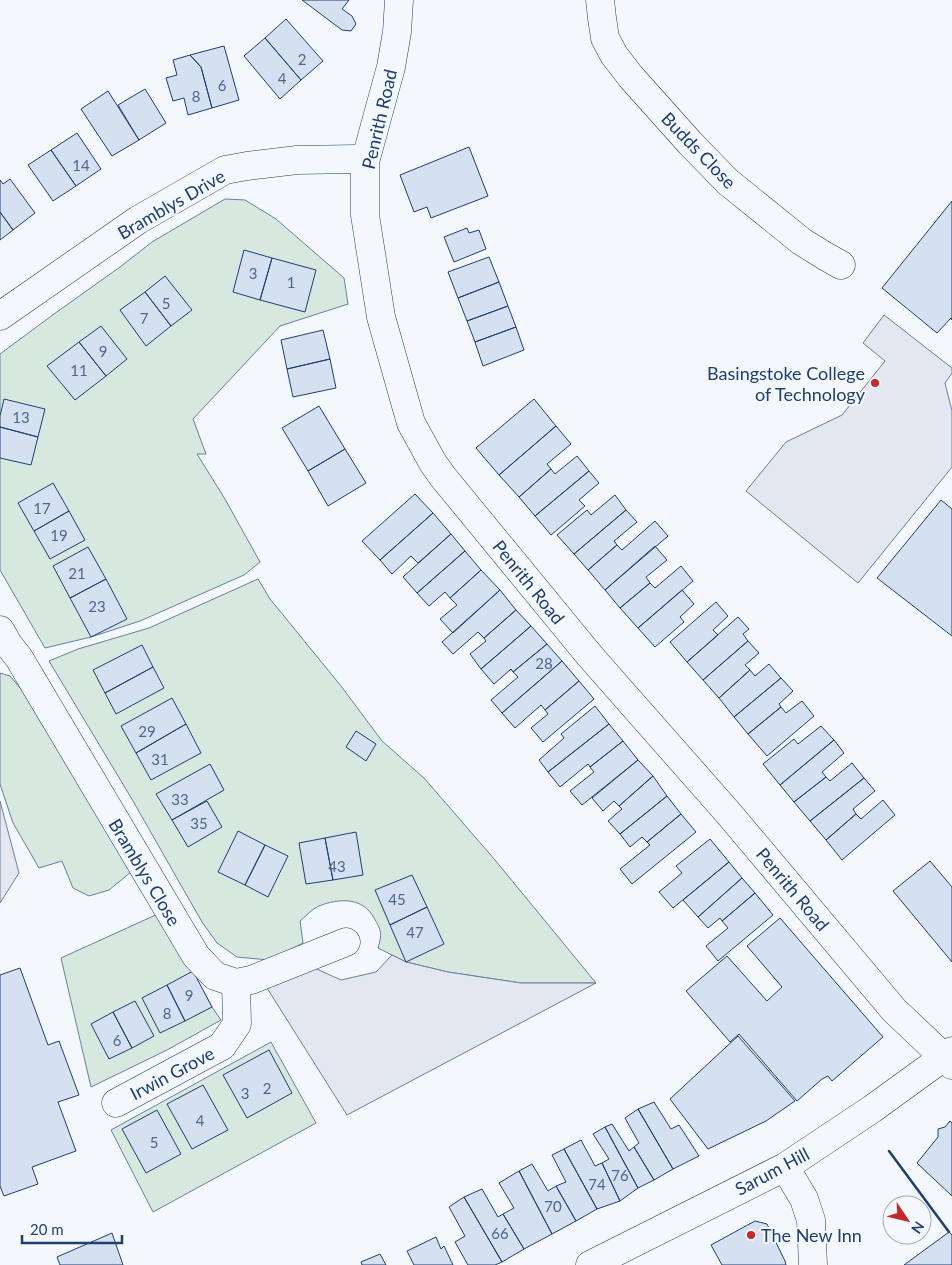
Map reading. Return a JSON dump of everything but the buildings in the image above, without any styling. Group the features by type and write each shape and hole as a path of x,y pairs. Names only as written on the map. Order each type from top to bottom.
{"street":[{"name":"Penrith Road","path":"399,0 397,32 391,67 366,162 365,215 381,316 410,423 433,463 590,656 730,815 894,1010 949,1058"},
{"name":"Budds Close","path":"600,0 605,38 614,55 631,77 690,143 728,182 801,241 842,265"},
{"name":"Bramblys Drive","path":"0,316 138,220 226,170 297,160 355,159 366,162"},
{"name":"Bramblys Close","path":"3,641 19,658 196,956 215,976 236,983"},
{"path":"236,983 251,980 346,942"},
{"name":"Irwin Grove","path":"116,1103 222,1046 236,1024 236,983"},
{"name":"Sarum Hill","path":"590,1265 785,1167 949,1058"},
{"path":"785,1167 804,1199 810,1220 813,1265"}],"shaded area":[{"path":"225,199 245,200 276,219 344,278 348,304 280,326 193,419 206,454 197,454 225,499 260,562 244,575 140,621 91,637 45,648 0,570 0,354 152,242"},
{"path":"884,315 952,368 952,373 945,383 952,411 952,467 858,583 746,491 786,442 842,415 885,361 863,343"},
{"path":"258,579 270,599 341,686 382,741 424,778 495,860 596,983 521,983 448,972 406,962 378,948 380,939 379,926 364,906 350,901 327,903 314,909 300,921 303,943 269,960 237,957 217,943 202,922 133,801 49,661 78,649 149,628"},
{"path":"0,673 10,676 21,689 131,872 109,890 89,896 73,888 62,861 39,868 13,823 0,784"},
{"path":"0,801 19,873 0,903"},
{"path":"160,913 221,1020 167,1050 91,1087 61,958"},
{"path":"392,955 406,962 448,972 521,983 596,983 347,1115 267,988 312,967 341,980 376,972"},
{"path":"271,1042 316,1123 153,1212 111,1130"}],"wall":[{"path":"889,1151 949,1232"}],"place":[{"name":"Basingstoke College of Technology","path":"875,383"},
{"name":"The New Inn","path":"751,1235"}]}
